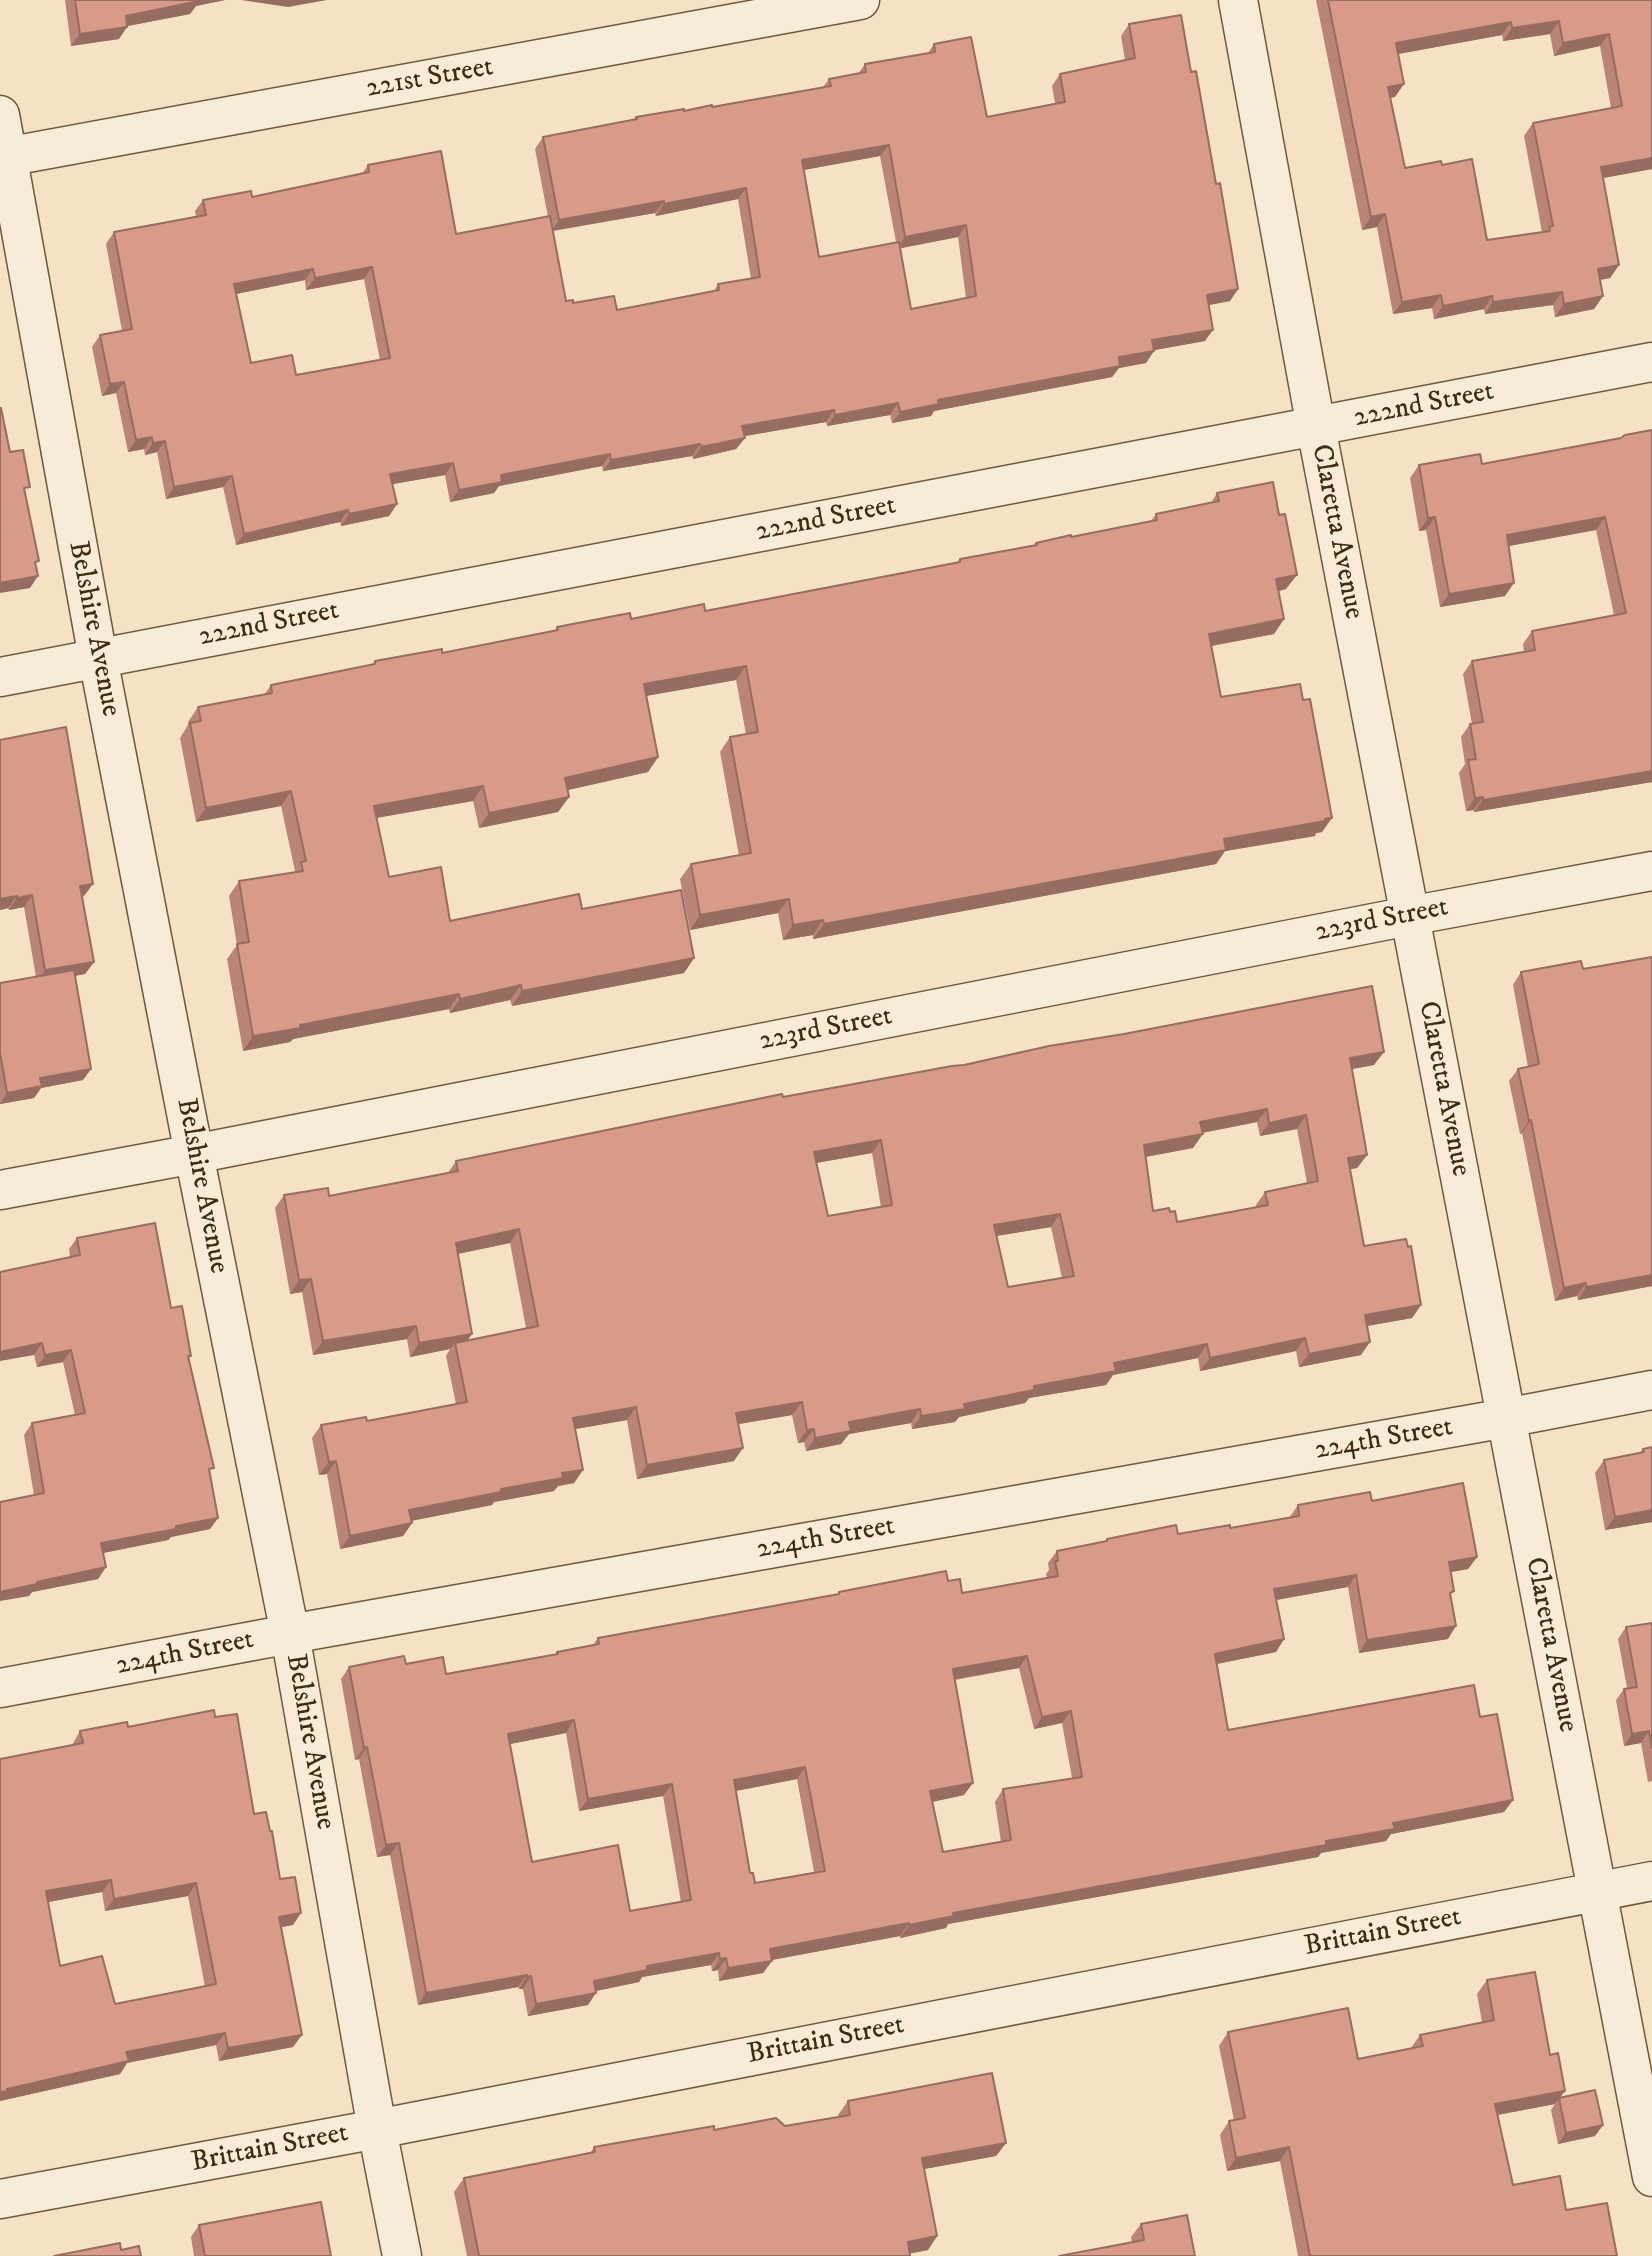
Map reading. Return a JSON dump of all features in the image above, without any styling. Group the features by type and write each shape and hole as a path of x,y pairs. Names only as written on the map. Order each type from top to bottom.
{"street":[{"name":"221st Street","path":"3,157 860,0"},
{"name":"Claretta Avenue","path":"1238,0 1409,916 1652,2176"},
{"name":"Belshire Avenue","path":"0,115 3,157 194,1154 290,1634 402,2256"},
{"name":"222nd Street","path":"0,677 1652,362"},
{"name":"223rd Street","path":"0,1190 1409,916 1652,872"},
{"name":"224th Street","path":"0,1688 1652,1390"},
{"name":"Brittain Street","path":"0,2199 377,2129 1652,1881"}],"building":[{"path":"75,0 199,1 126,16 127,27 80,34"},
{"path":"1328,0 1652,0 1652,158 1601,167 1619,265 1598,269 1603,296 1564,304 1562,292 1493,302 1492,296 1443,306 1441,295 1402,302 1385,214 1371,217","holes":["1559,21 1563,43 1609,34 1622,106 1533,123 1553,226 1549,227 1550,231 1487,240 1472,159 1442,165 1441,161 1405,168 1388,87 1404,84 1396,43 1511,22 1512,28"]},
{"path":"1181,15 1191,72 1196,71 1216,184 1220,183 1238,289 1207,295 1213,330 1152,340 1154,351 1119,357 1120,366 938,400 939,404 900,412 898,403 835,415 834,410 742,426 745,438 611,460 610,454 501,475 502,482 459,490 453,463 390,474 397,504 349,514 348,510 244,534 232,476 174,487 165,441 153,443 152,437 136,440 124,382 110,384 100,335 132,329 114,232 206,215 203,200 251,191 252,197 369,172 368,165 441,151 456,234 550,216 566,301 573,300 573,303 614,296 617,310 719,290 718,284 760,277 746,188 559,220 543,137 637,119 636,117 831,86 829,79 866,72 865,64 935,52 934,44 971,37 987,117 1065,102 1060,74 1135,58 1129,24","holes":["889,145 905,237 966,225 976,296 911,309 899,242 819,257 802,160","372,267 390,358 296,375 292,355 251,363 234,284 313,269 315,278"]},
{"path":"0,408 10,452 23,450 30,487 24,488 39,561 35,562 38,576 0,583"},
{"path":"1652,430 1652,771 1483,800 1483,797 1475,798 1468,760 1476,759 1470,724 1483,722 1472,661 1535,650 1532,631 1626,613 1605,517 1507,535 1514,583 1449,594 1435,517 1428,518 1419,465 1480,454 1482,464"},
{"path":"1273,482 1279,515 1285,514 1297,575 1276,579 1284,619 1209,634 1221,697 1300,684 1303,700 1310,699 1332,818 1224,839 1226,850 824,924 823,920 793,925 789,899 700,915 691,864 751,853 730,737 758,732 746,666 644,684 658,757 565,778 569,797 489,813 483,786 374,806 389,877 441,867 450,921 579,894 582,909 681,890 694,958 522,991 521,985 460,999 459,994 253,1036 237,944 249,942 239,881 303,871 301,862 306,861 291,791 206,808 190,723 201,721 198,707 272,693 271,685 375,664 375,661 442,649 442,653 630,613 631,619 704,604 705,611 960,562 960,559 1037,545 1036,543 1071,535 1157,520 1156,514 1219,501 1217,493"},
{"path":"66,727 93,884 80,886 94,962 45,970 32,895 0,899 0,740"},
{"path":"1652,957 1652,1275 1586,1287 1586,1283 1564,1288 1531,1120 1529,1121 1518,1069 1539,1064 1521,972 1581,961 1583,969"},
{"path":"74,970 91,1069 40,1078 42,1086 7,1093 0,1053 0,983"},
{"path":"1372,986 1384,1052 1350,1058 1367,1155 1348,1158 1364,1246 1406,1239 1408,1247 1411,1246 1421,1305 1365,1315 1370,1342 1309,1354 1305,1338 1210,1358 1207,1344 1114,1363 1116,1371 1034,1386 1034,1390 964,1404 965,1409 921,1416 920,1409 849,1422 851,1431 815,1438 814,1429 807,1430 802,1402 736,1413 743,1448 647,1465 636,1407 573,1418 583,1470 562,1473 563,1478 409,1510 412,1523 350,1536 336,1461 329,1462 321,1425 366,1417 367,1421 467,1402 455,1343 538,1326 519,1229 456,1243 472,1334 419,1343 416,1326 323,1341 311,1279 299,1280 284,1195 328,1188 329,1196 458,1171 456,1161 782,1094 783,1097","holes":["1267,1109 1269,1123 1306,1115 1318,1181 1265,1192 1268,1205 1177,1222 1175,1211 1170,1212 1169,1208 1153,1211 1144,1145 1203,1134 1200,1122","881,1140 892,1205 828,1216 814,1152","1060,1214 1074,1276 1008,1287 994,1225"]},
{"path":"155,1223 171,1308 182,1306 191,1356 188,1356 214,1468 209,1469 218,1518 101,1543 106,1567 0,1592 0,1502 44,1493 32,1423 85,1413 71,1350 45,1355 42,1343 0,1352 0,1272 80,1255 77,1238"},
{"path":"1652,1447 1652,1510 1615,1517 1604,1460 1644,1452 1643,1449"},
{"path":"1463,1483 1477,1557 1449,1562 1454,1591 1450,1593 1456,1626 1367,1640 1356,1575 1274,1589 1284,1639 1215,1654 1228,1730 1474,1685 1480,1717 1497,1714 1513,1800 1393,1823 1395,1829 1326,1841 1326,1845 770,1949 772,1961 728,1968 726,1958 720,1959 719,1953 647,1966 647,1970 594,1981 596,1993 536,2004 531,1976 527,1975 426,1993 399,1843 386,1845 349,1667 404,1656 406,1664 443,1657 446,1674 558,1654 557,1652 599,1644 598,1638 839,1594 946,1571 948,1581 960,1579 962,1593 1058,1576 1055,1561 1058,1561 1057,1551 1107,1539 1176,1525 1178,1534 1299,1516 1298,1505 1370,1492 1372,1501","holes":["1027,1656 1042,1717 1071,1711 1082,1777 1003,1789 1011,1840 943,1852 930,1791 973,1783 953,1669","574,1720 588,1799 672,1784 691,1900 630,1911 618,1845 532,1862 508,1734","805,1767 825,1871 755,1883 753,1873 750,1873 734,1780"]},
{"path":"1652,1623 1652,1748 1649,1731 1632,1734 1624,1689 1637,1687 1626,1627"},
{"path":"214,1710 215,1717 237,1714 254,1814 266,1812 280,1879 295,1877 301,1913 279,1917 302,2035 228,2048 225,2033 126,2052 129,2061 0,2092 0,1759 83,1743 80,1731 127,1722 128,1727","holes":["111,1880 114,1899 196,1883 216,1984 115,2004 102,1956 60,1966 46,1891"]},
{"path":"1535,1972 1550,2055 1558,2053 1565,2091 1495,2104 1513,2185 1560,2176 1566,2210 1607,2203 1617,2256 1310,2256 1289,2147 1236,2158 1229,2121 1245,2118 1228,2032 1348,2008 1358,2059 1423,2046 1420,2035 1494,2020 1487,1980"},
{"path":"992,2073 1006,2143 922,2158 937,2236 908,2242 910,2256 479,2256 464,2178 595,2152 594,2147 714,2126 714,2130 776,2118 785,2126 850,2115 848,2101"},
{"path":"1595,2090 1603,2125 1566,2133 1559,2098"},
{"path":"321,2202 331,2256 205,2256 199,2225"},
{"path":"1187,2215 1195,2256 1059,2256 1144,2240 1141,2224"},
{"path":"120,2243 121,2250 139,2246 141,2256 54,2256"}]}
